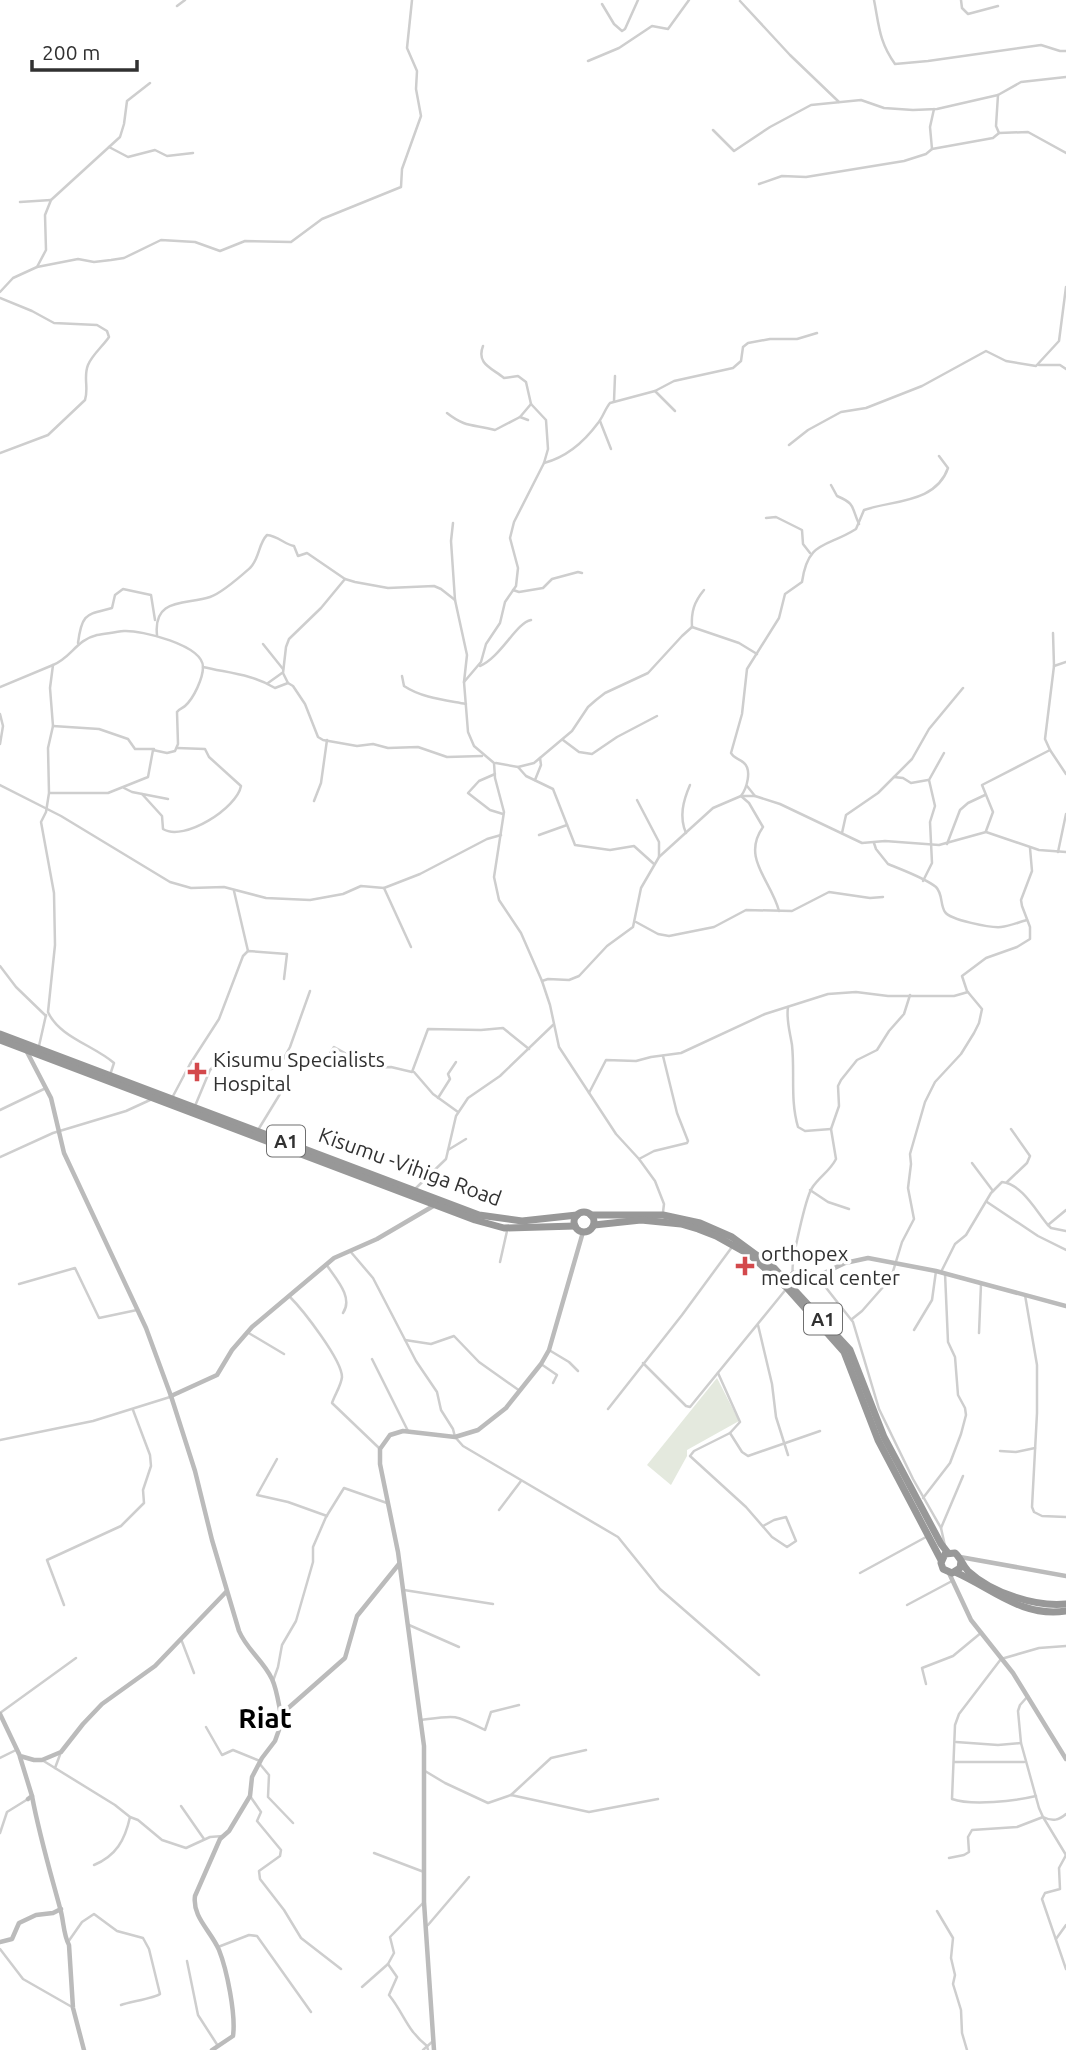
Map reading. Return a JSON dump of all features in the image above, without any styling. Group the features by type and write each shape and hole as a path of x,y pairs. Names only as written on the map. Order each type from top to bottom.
{"highway":[{"name":"Kisumu -Vihiga Road","path":"0,1034 489,1217 522,1221 577,1215"},
{"name":"Kisumu -Vihiga Road","path":"0,1040 490,1225 508,1228 575,1226"},
{"name":"A1","path":"577,1215 585,1212 591,1215 663,1215 700,1223 732,1237 761,1256 850,1350 880,1430 946,1551"},
{"path":"577,1215 575,1226 583,1232"},
{"path":"591,1215 594,1225"},
{"name":"A1","path":"583,1232 591,1230 594,1225 617,1221 662,1221 698,1229 750,1255 787,1288 844,1352 878,1440 929,1535 942,1566 952,1572"},
{"path":"941,1560 946,1551 955,1553 972,1574 1020,1599 1043,1605 1066,1604"},
{"path":"952,1572 960,1568 961,1559"},
{"path":"952,1572 1022,1607 1047,1612 1066,1611"}],"street":[{"path":"177,6 185,0"},
{"path":"0,292 13,278 37,267 78,259 94,262 111,260 167,239 195,242 220,251 245,241 286,243 322,219 401,187 402,169 421,116 416,89 417,71 407,48 412,0"},
{"path":"602,4 614,24 622,31 638,0"},
{"path":"588,61 620,48 652,26 668,29 689,0"},
{"path":"874,0 878,14 877,28 884,47 895,64 1041,46 1066,51"},
{"path":"961,0 962,8 968,14 998,6"},
{"path":"740,1 839,102"},
{"path":"713,130 734,152 770,127 811,105 861,100 884,107 934,109 998,94 1021,82 1066,77"},
{"path":"37,267 46,250 45,215 51,200 121,135 127,101 150,83"},
{"path":"998,94 996,126 999,132"},
{"path":"932,149 930,127 934,109"},
{"path":"760,184 782,176 804,178 904,161 926,154 932,149 993,138 999,132 1028,132 1066,153"},
{"path":"109,147 128,158 154,150 167,156 193,153"},
{"path":"20,202 51,200"},
{"path":"1037,365 1059,341 1066,287"},
{"path":"0,299 32,311 54,324 97,325 107,331 109,337 88,364 85,379 88,393 85,400 48,435 0,453"},
{"path":"544,463 574,449 614,401 656,391 674,381 733,368 741,361 743,347 748,343 771,339 797,339 817,333"},
{"path":"477,668 486,644 500,623 505,602 518,576 511,543 514,522 544,463 549,440 546,420 531,404 524,380 518,376 504,378 482,362 482,346"},
{"path":"789,445 808,430 841,412 866,408 922,386 979,354 990,352 1006,361 1060,365 1066,369"},
{"path":"614,401 615,376"},
{"path":"656,391 676,411"},
{"path":"447,413 461,424 495,430 520,417 531,404"},
{"path":"520,417 527,420"},
{"path":"600,421 611,449"},
{"path":"741,796 747,786 747,766 732,757 731,752 746,698 745,674 779,618 785,594 802,582 804,566 810,553 854,531 864,510 918,497 936,488 947,468 939,456"},
{"path":"831,485 836,496 853,505 859,524"},
{"path":"766,517 776,517 802,530 803,544 810,553"},
{"path":"453,523 451,541 455,600 467,655 464,682 470,740 494,763 529,766 564,740 588,707 605,694 648,673 692,627 693,609 704,590"},
{"path":"156,624 166,609 184,600 211,597 251,568 267,534 276,537 283,544 295,546 298,556 307,553 345,579 388,588 434,586 455,600"},
{"path":"513,590 519,592 542,588 552,579 582,573"},
{"path":"268,683 283,671 289,639 321,608 345,579"},
{"path":"0,687 64,659 78,643 87,616 94,611 112,608 116,593 123,589 151,595 157,637"},
{"path":"464,682 477,668 493,659 524,621 531,620"},
{"path":"692,627 739,643 757,654"},
{"path":"78,643 96,635 125,631 157,637 192,650 202,661 203,667 186,706 177,712 177,748"},
{"path":"1053,633 1054,666 1045,733 1050,750 1066,774"},
{"path":"263,644 309,710 318,737 357,746 375,744 388,748 418,747 447,757 484,756"},
{"path":"1054,666 1066,662"},
{"path":"38,1048 47,1014 55,945 54,893 41,822 49,793 48,748 53,726 50,688 53,665"},
{"path":"203,667 245,674 277,688 288,683"},
{"path":"402,676 404,686 411,690 466,704"},
{"path":"842,833 846,815 878,793 912,759 929,729 963,688"},
{"path":"0,714 3,725 0,744"},
{"path":"564,740 579,752 592,754 657,716"},
{"path":"53,726 99,729 128,739 135,749 154,749 167,753 177,748 205,749 209,757 241,786 239,793 214,818 192,828 171,833 163,829 162,816 142,794"},
{"path":"314,801 321,783 327,740"},
{"path":"124,788 129,783 148,777 150,755 154,749"},
{"path":"986,832 993,812 982,785 1050,750"},
{"path":"923,881 932,863 931,819 935,806 929,780 944,753"},
{"path":"535,780 541,765 540,758"},
{"path":"494,763 503,814 494,877 496,889 505,911 522,933 542,981 559,1047 620,1140 639,1159 659,1189 664,1204 663,1215"},
{"path":"518,767 524,775 553,789 577,846 610,850 634,846 653,864"},
{"path":"495,774 479,781 468,793 490,810 503,814"},
{"path":"894,777 911,783 929,780"},
{"path":"0,785 170,881 191,888 224,887 266,898 301,900 329,897 361,886 384,888 420,874 487,839 501,835"},
{"path":"687,833 682,818 690,785"},
{"path":"747,786 755,796"},
{"path":"49,793 97,794 124,788 168,799"},
{"path":"947,844 960,810 985,795"},
{"path":"741,796 749,803 763,825 756,836 754,854 779,911"},
{"path":"542,981 579,976 607,946 633,927 639,896 659,856 713,808 741,796 755,796 780,804 862,844 885,841 947,844 986,832 996,833 1030,848 1066,852"},
{"path":"637,800 659,842 659,856"},
{"path":"1058,852 1066,814"},
{"path":"539,835 567,825"},
{"path":"874,843 888,864 900,866 905,872 935,887 944,912 952,919 998,928 1027,920"},
{"path":"852,1319 889,1280 902,1242 914,1219 908,1188 911,1167 909,1154 925,1102 935,1082 961,1054 979,1022 981,1007 968,992 961,978 986,958 1027,943 1031,932 1021,900 1032,870 1030,848"},
{"path":"384,888 411,947"},
{"path":"234,891 248,951"},
{"path":"636,922 658,934 670,936 714,927 746,910 786,912 800,908 829,892 870,898 883,897"},
{"path":"172,1098 219,1019 243,956 248,951 287,954 284,979"},
{"path":"0,966 16,987 52,1019 114,1063 110,1075"},
{"path":"195,1106 210,1070 218,1062 230,1066 278,1068 310,991"},
{"path":"589,1093 606,1060 636,1061 651,1056 681,1053 765,1014 828,994 856,992 954,996 968,992"},
{"path":"793,1273 791,1266 802,1225 804,1204 810,1191 836,1159 831,1129 838,1111 838,1086 857,1060 877,1050 904,1014 910,995"},
{"path":"788,1007 793,1106 798,1127 805,1131 831,1129"},
{"path":"415,1189 443,1163 458,1112 468,1098 492,1082 553,1025"},
{"path":"414,1072 427,1029 503,1028 529,1049"},
{"path":"322,1067 334,1047 372,1068 391,1067 414,1072 438,1098 458,1112"},
{"path":"26,1050 51,1098 58,1131 71,1169 137,1310 171,1396 195,1471 226,1592 245,1646 259,1659 273,1681 282,1724"},
{"path":"639,1159 654,1151 688,1141 677,1113 663,1056"},
{"path":"438,1098 450,1079 448,1074 456,1062"},
{"path":"0,1110 46,1088"},
{"path":"258,1130 280,1094"},
{"path":"0,1157 58,1131 126,1111 149,1102 151,1098"},
{"path":"914,1330 932,1300 940,1272 955,1244 968,1233 993,1191 1027,1163 1030,1156 1012,1129"},
{"path":"448,1150 466,1139"},
{"path":"972,1163 993,1191"},
{"path":"1007,1182 1028,1200 1051,1228 1066,1231"},
{"path":"810,1191 828,1202 849,1209"},
{"path":"987,1202 1038,1237 1066,1250"},
{"path":"0,1440 132,1410 216,1375 247,1332 326,1264 386,1234 435,1205"},
{"path":"1048,1225 1066,1210"},
{"path":"500,1262 508,1228"},
{"path":"428,2047 424,1902 425,1771 421,1720 400,1563 380,1464 380,1449 390,1435 408,1431 455,1437 474,1432 489,1423 520,1391 549,1350 583,1232"},
{"path":"608,1409 734,1245"},
{"path":"350,1250 373,1279 405,1340 437,1392 440,1408 455,1437 467,1449 618,1537 660,1589 759,1675"},
{"path":"785,1279 793,1273 816,1275 859,1258 868,1258 940,1272 1066,1306"},
{"path":"326,1264 347,1297 348,1305 343,1313"},
{"path":"19,1284 75,1268 99,1318 137,1310"},
{"path":"923,1498 950,1463 966,1415 959,1396 955,1357 948,1342 940,1272"},
{"path":"816,1275 852,1319 883,1418 941,1528 946,1551"},
{"path":"979,1333 981,1284"},
{"path":"643,1363 688,1407 787,1288"},
{"path":"288,1295 326,1343 341,1371 340,1386 333,1404 380,1449"},
{"path":"1025,1295 1037,1365 1033,1510 1042,1516 1066,1517"},
{"path":"758,1325 772,1384 776,1417 788,1455"},
{"path":"247,1332 284,1354"},
{"path":"405,1340 430,1344 454,1336 479,1362 520,1391"},
{"path":"549,1350 578,1371"},
{"path":"372,1360 408,1431"},
{"path":"541,1364 557,1374 553,1383"},
{"path":"718,1373 741,1420 737,1428 730,1433 694,1451 690,1456 746,1507 772,1537 785,1546 796,1541 786,1517 763,1526"},
{"path":"64,1605 47,1560 121,1527 144,1503 143,1490 151,1466 150,1455 132,1410"},
{"path":"730,1433 741,1452 748,1456 820,1431"},
{"path":"1000,1451 1016,1452 1035,1448"},
{"path":"277,1459 257,1495 288,1502 327,1516"},
{"path":"941,1528 963,1476"},
{"path":"499,1510 521,1481"},
{"path":"273,1681 282,1645 296,1621 313,1562 313,1547 327,1516 345,1488 387,1503"},
{"path":"860,1573 929,1535"},
{"path":"961,1559 1066,1576"},
{"path":"212,2050 231,2038 233,2031 228,1987 218,1947 206,1930 194,1904 195,1896 214,1851 250,1796 251,1780 275,1741 288,1708 345,1658 358,1616 400,1563"},
{"path":"952,1572 952,1581 971,1620 1028,1696 1066,1759"},
{"path":"907,1605 952,1581"},
{"path":"404,1590 493,1604"},
{"path":"55,1768 61,1752 102,1704 146,1674 226,1592"},
{"path":"409,1625 459,1647"},
{"path":"926,1684 922,1668 953,1656 982,1632"},
{"path":"181,1639 194,1673"},
{"path":"1036,1796 1016,1800 954,1800 951,1797 955,1725 958,1714 1001,1659 1039,1648 1066,1646"},
{"path":"69,1945 20,1756 0,1714 76,1658"},
{"path":"1028,1696 1018,1711 1025,1762 1044,1817 1066,1855 1059,1868 1060,1889 1042,1896 1066,1969"},
{"path":"421,1720 456,1716 486,1730 491,1712 520,1705"},
{"path":"206,1727 222,1755 232,1749 260,1762 269,1775 268,1797 293,1823"},
{"path":"956,1742 998,1745 1021,1743"},
{"path":"0,1758 16,1750"},
{"path":"425,1771 485,1802 493,1803 511,1795 551,1758 586,1750"},
{"path":"20,1756 42,1760 61,1752"},
{"path":"42,1760 138,1820 162,1840 180,1847 190,1847 204,1839 223,1836"},
{"path":"954,1762 1025,1762"},
{"path":"511,1795 589,1812 658,1799"},
{"path":"250,1796 261,1812 257,1821 281,1850 280,1856 259,1871 260,1880 284,1910 301,1938 341,1969"},
{"path":"0,1833 7,1812 30,1798"},
{"path":"181,1806 204,1839"},
{"path":"949,1858 969,1852 968,1837 972,1830 1017,1827 1044,1817 1056,1821 1066,1814"},
{"path":"94,1865 108,1859 125,1838 130,1817"},
{"path":"374,1853 424,1872"},
{"path":"425,1927 469,1877"},
{"path":"362,1987 388,1964 394,1953 390,1937 424,1902"},
{"path":"0,1941 12,1938 18,1924 26,1919 61,1909"},
{"path":"937,1911 953,1938 951,1958 956,1975 953,1984 961,2010 962,2033 967,2050"},
{"path":"84,2050 73,2008 68,1941 82,1922 93,1914 117,1931 142,1938 149,1949 160,1994 154,1998 139,1999 121,2005"},
{"path":"1056,1939 1066,1925"},
{"path":"218,1947 249,1936 257,1936 311,2012"},
{"path":"0,1949 23,1979 73,2008"},
{"path":"187,1961 198,2015 218,2046"},
{"path":"388,1964 397,1977 388,1996 399,2008 411,2032 434,2050"}],"shaded area":[{"path":"717,1378 739,1421 687,1450 687,1456 671,1485 647,1465"}],"place":[{"name":"Kisumu Specialists Hospital","path":"197,1072"},
{"name":"orthopex medical center","path":"745,1266"}],"district":[{"name":"Riat","path":"265,1718"}]}
